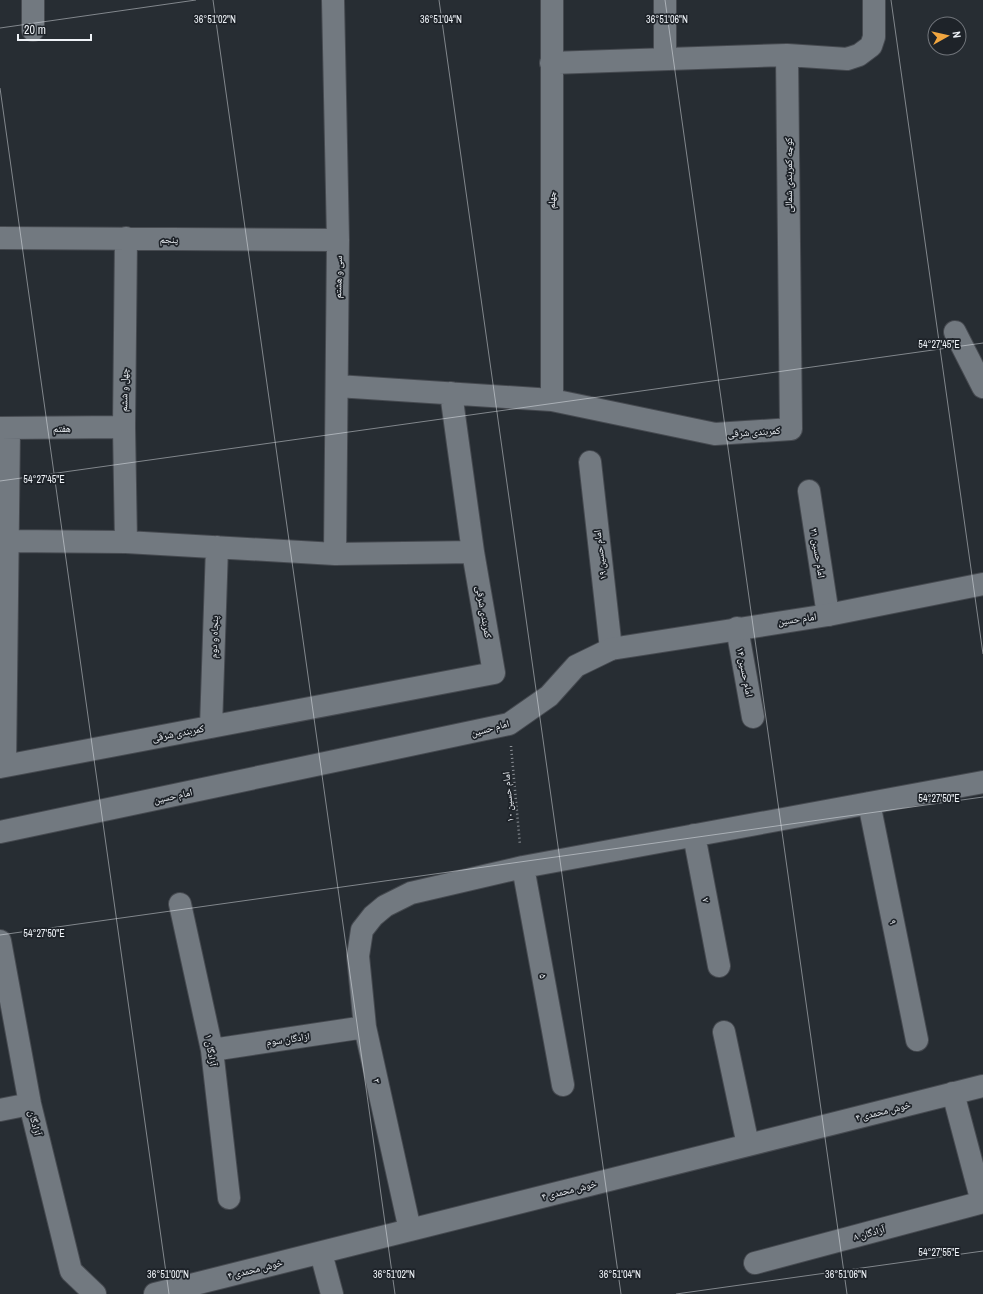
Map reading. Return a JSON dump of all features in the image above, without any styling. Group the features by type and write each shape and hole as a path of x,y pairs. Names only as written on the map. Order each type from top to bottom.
{"street":[{"path":"33,0 33,30"},
{"name":"سی و هشتم","path":"333,0 338,240 335,554"},
{"name":"چهلم","path":"552,0 552,400"},
{"path":"665,0 665,60"},
{"path":"551,63 786,55 847,59 859,55 871,46 874,37 874,0"},
{"name":"کوچه کمربندی شمالی","path":"786,55 791,429"},
{"name":"پنجم","path":"0,238 338,240"},
{"name":"چهل و ششم","path":"126,238 124,427 126,542"},
{"path":"955,332 983,387"},
{"path":"337,386 451,393"},
{"name":"کمربندی شرقی","path":"2,766 494,673 473,552 451,393 552,400 715,434 791,429"},
{"name":"هفتم","path":"5,428 124,427"},
{"path":"2,766 8,541 5,428"},
{"name":"امام حسین ۱۹","path":"590,462 611,649"},
{"name":"امام حسین ۲۱","path":"809,490 828,615"},
{"path":"8,541 126,542 335,554 473,552"},
{"name":"پنجاه و دوم","path":"211,726 217,547"},
{"name":"امام حسین","path":"0,832 509,724 549,696 576,666 611,649 736,628 828,615 983,584"},
{"name":"امام حسین ۱۴","path":"736,628 753,717"},
{"path":"523,867 983,782"},
{"name":"۹","path":"869,803 917,1040"},
{"name":"۷","path":"694,835 718,966"},
{"name":"۳","path":"410,1230 365,1027 358,956 362,930 373,916 385,906 411,893 523,867"},
{"name":"۵","path":"523,867 563,1086"},
{"name":"آزادگان ۱","path":"180,904 212,1050 229,1198"},
{"name":"آزادگان","path":"0,941 30,1104 71,1271 95,1294"},
{"name":"ازادگان سوم","path":"212,1050 365,1027"},
{"path":"724,1032 748,1145"},
{"name":"خوش محمدی ۴","path":"155,1294 983,1086"},
{"name":"آزادگان ۸","path":"756,1263 983,1202 953,1093"},
{"path":"0,1110 30,1104"},
{"path":"320,1252 332,1294"}],"path":[{"name":"امام حسین ۱۰","path":"509,724 523,867"}]}
